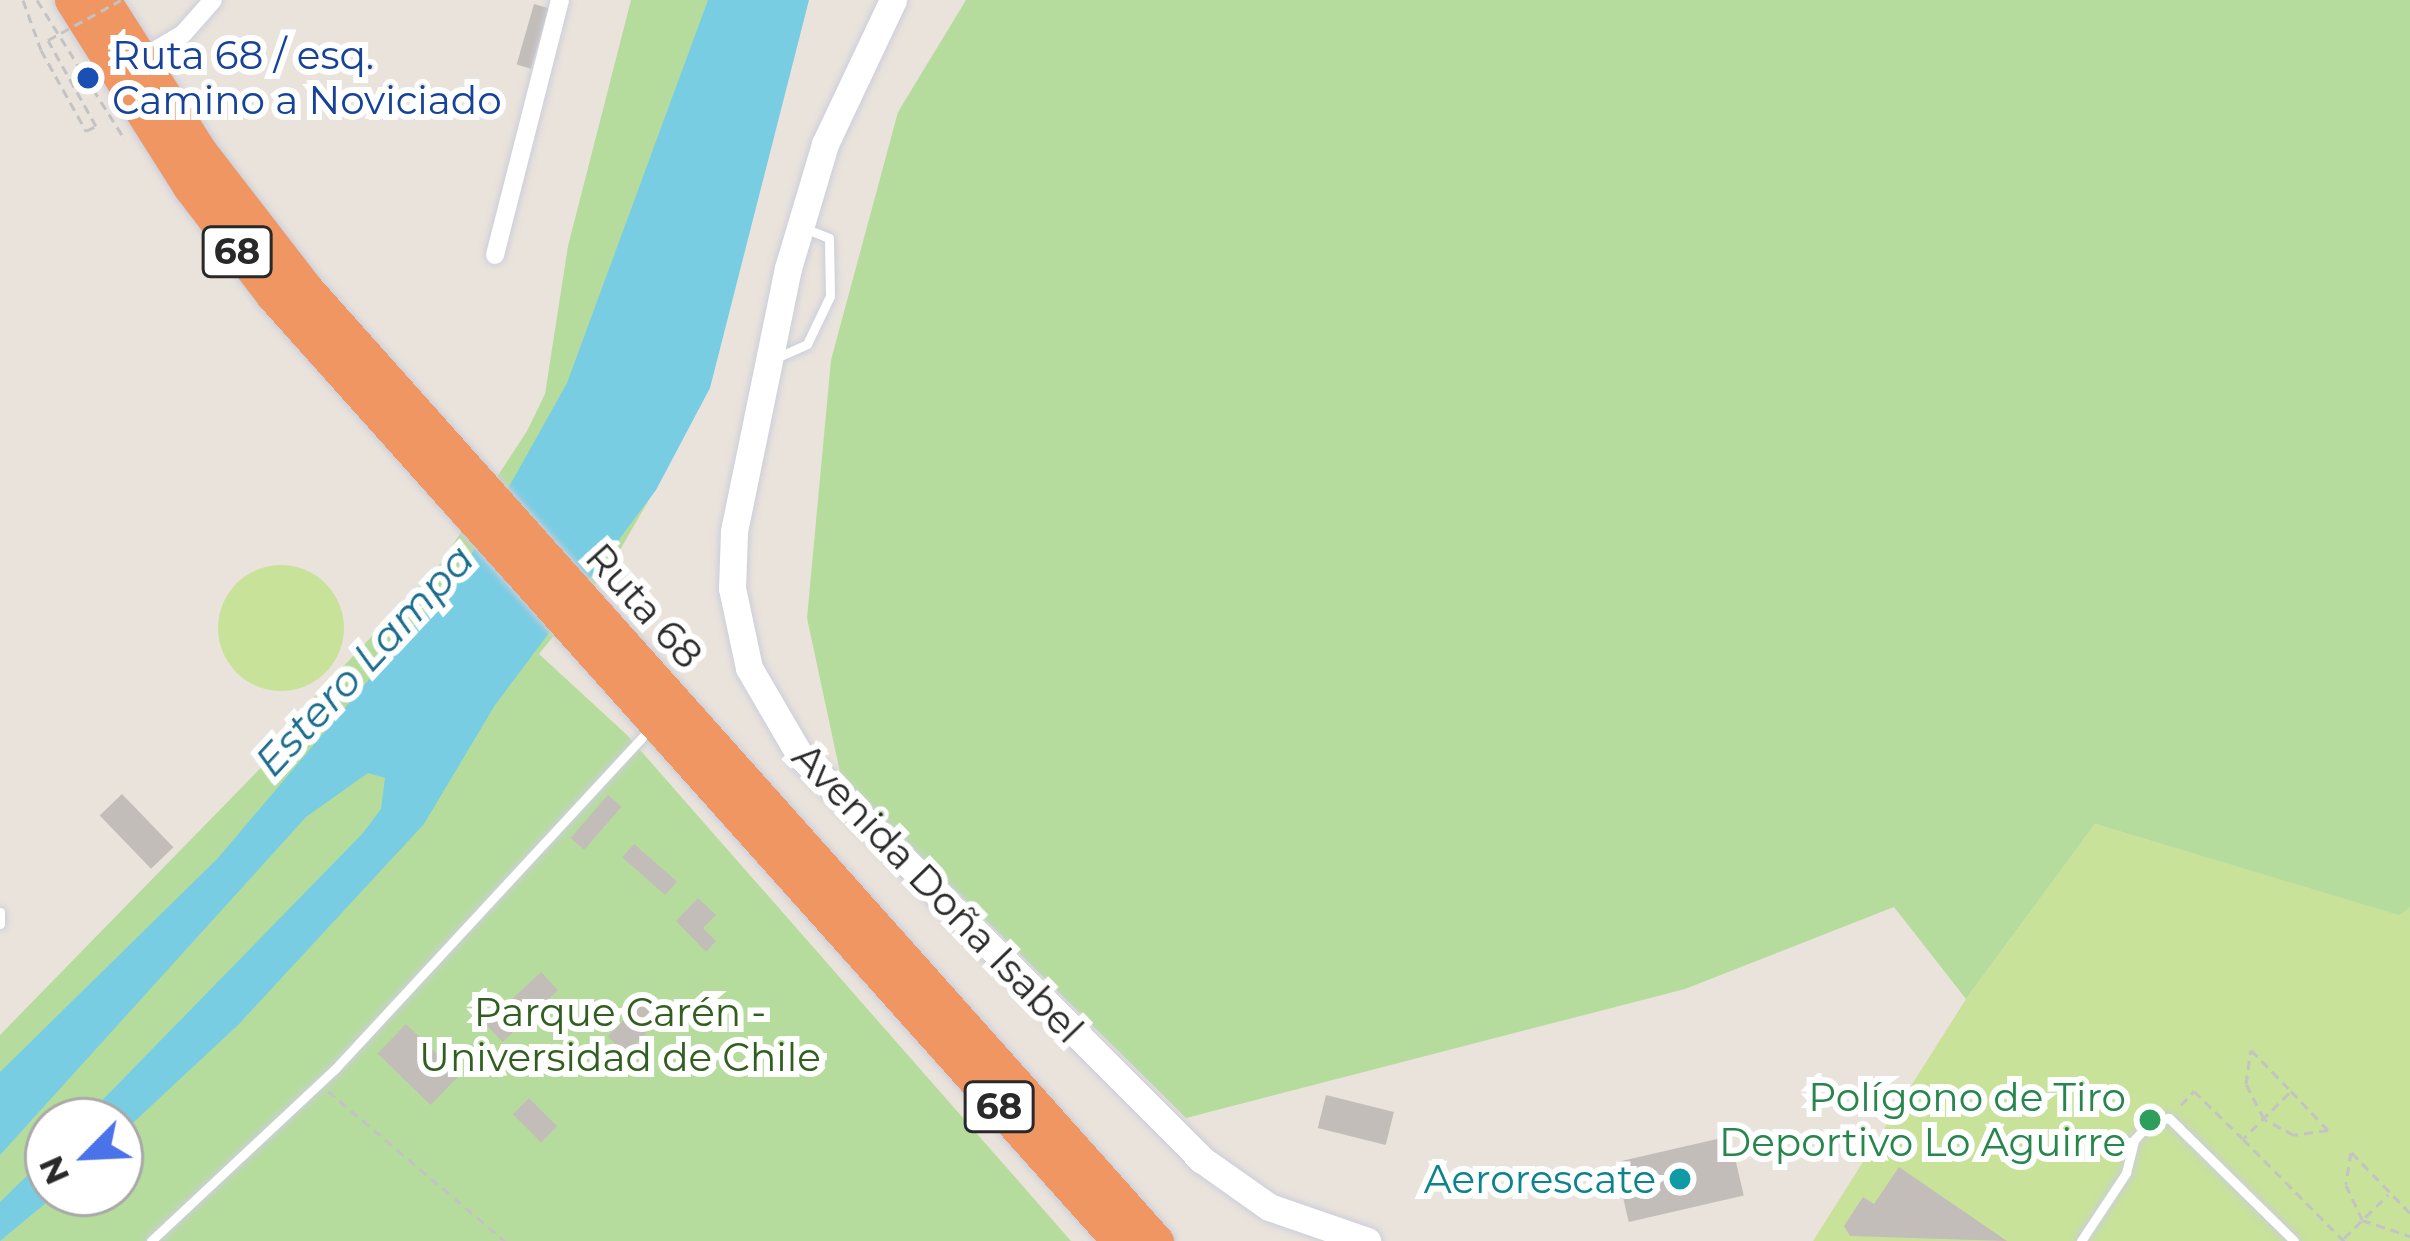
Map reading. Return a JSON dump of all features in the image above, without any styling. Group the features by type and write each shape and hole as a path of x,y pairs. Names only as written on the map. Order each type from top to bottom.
{"highway":[{"name":"Ruta 68","path":"104,0 139,60 268,243 445,469"},
{"name":"Ruta 68","path":"58,8 272,295 445,469 578,618 1038,1106 1157,1241"},
{"name":"Ruta 68","path":"578,618 656,724 1118,1241"},
{"path":"880,972 971,1104 1088,1241"},
{"path":"1038,1106 1183,1241"}],"street":[{"path":"139,60 183,34 213,0"},
{"path":"494,255 560,0"},
{"name":"Avenida Doña Isabel","path":"893,0 842,100 798,227 734,532 732,588 748,668 784,736 1201,1159 1269,1207 1367,1241"}],"lane":[{"path":"770,358 807,344 830,296 829,238 798,227"},
{"path":"151,1241 320,1084 656,724"},
{"path":"0,912 0,924"},
{"path":"2081,1241 2126,1173 2134,1140 2152,1121 2169,1118 2294,1241"}],"path":[{"path":"23,0 41,50 86,131 96,126 48,40 121,0"},
{"path":"37,0 58,8 125,140 147,126"},
{"path":"35,23 58,8"},
{"path":"2251,1051 2291,1091 2328,1130 2294,1135 2264,1119 2246,1084 2251,1051"},
{"path":"320,1084 505,1241"},
{"path":"2169,1118 2194,1091 2343,1240 2390,1193"},
{"path":"2243,1139 2291,1091"},
{"path":"2410,1214 2351,1151 2346,1185 2362,1220 2410,1236"}],"green space":[{"name":"Parque Carén - Universidad de Chile","path":"631,0 807,0 668,467 613,562 539,654 627,735 1071,1241 0,1241 0,1035 285,743 304,708 441,563 527,431 545,394 568,246"},
{"path":"966,0 2410,0 2410,919 2095,824 1966,999 1894,907 1685,989 1186,1118 841,777 807,618 831,360 898,112"},
{"path":"281,565 305,570 326,583 339,604 344,628 339,652 326,673 305,686 281,691 257,686 236,673 223,652 218,628 223,604 236,583 257,570"},
{"name":"Polígono de Tiro Deportivo Lo Aguirre","path":"2095,824 2399,915 2410,907 2410,1241 1813,1241 1966,999"}],"water":[{"path":"708,0 809,0 710,388 656,490 495,705 424,824 239,1024 144,1113 144,1097 105,1097 363,833 381,809 385,778 368,773 306,817 53,1097 24,1097 24,1128 0,1155 0,1072 218,858 464,567 567,383"},
{"path":"24,1178 24,1217 29,1217 0,1241 0,1202"}],"building":[{"path":"534,4 548,8 531,69 517,65"},
{"path":"122,794 173,847 151,869 100,816"},
{"path":"608,795 622,807 584,850 571,838"},
{"path":"634,844 677,881 665,895 622,858"},
{"path":"698,898 716,915 703,928 716,941 706,952 676,921"},
{"path":"541,972 558,990 502,1042 485,1024"},
{"path":"648,996 666,1014 625,1054 608,1036"},
{"path":"406,1024 459,1075 431,1105 378,1053"},
{"path":"1326,1095 1394,1112 1386,1145 1318,1128"},
{"path":"529,1098 557,1126 541,1143 513,1114"},
{"name":"Aerorescate","path":"1730,1136 1744,1195 1629,1222 1615,1163"},
{"path":"1899,1167 2007,1241 1850,1236 1844,1226 1863,1197 1874,1204"}],"place":[{"name":"Ruta 68 / esq. Camino a Noviciado","path":"88,78"},
{"name":"Polígono de Tiro Deportivo Lo Aguirre","path":"2150,1120"},
{"name":"Aerorescate","path":"1680,1179"}],"water label":[{"name":"Estero Lampa","path":"364,660"}]}
